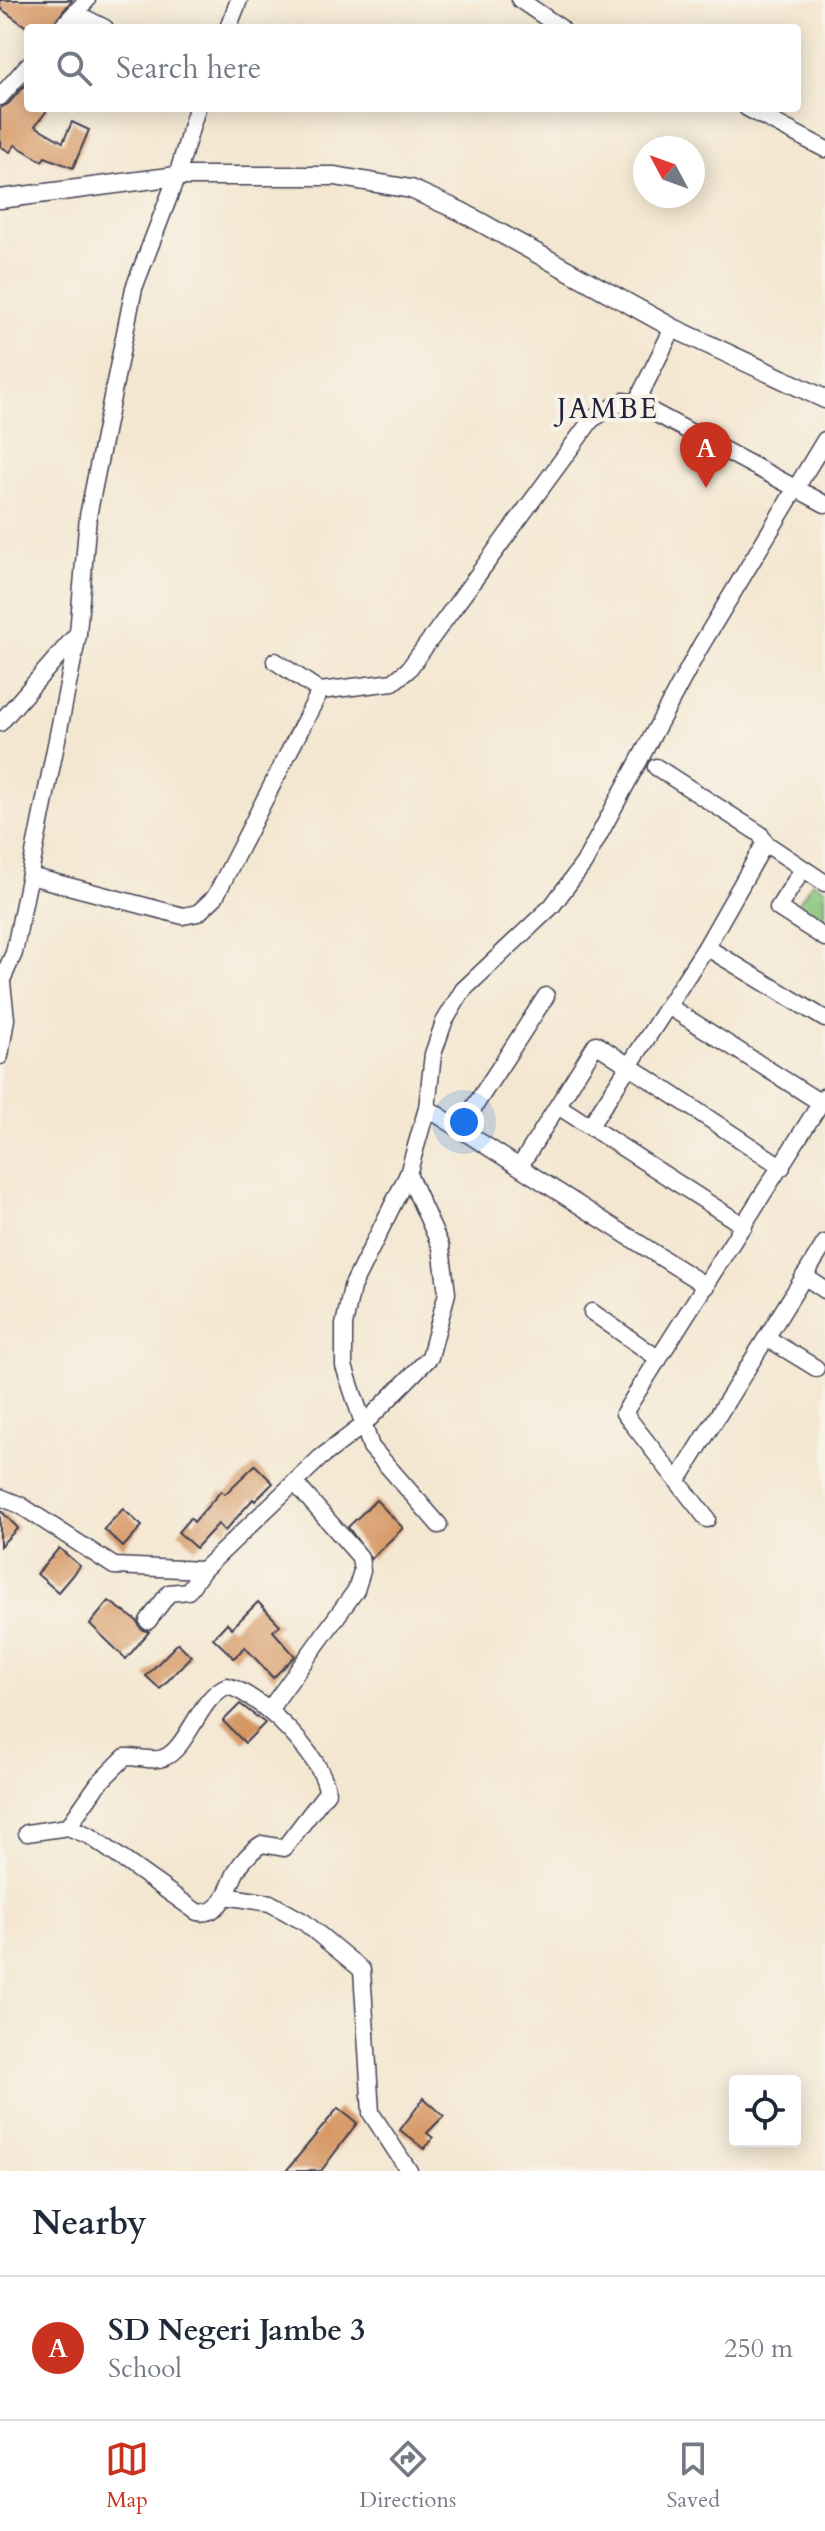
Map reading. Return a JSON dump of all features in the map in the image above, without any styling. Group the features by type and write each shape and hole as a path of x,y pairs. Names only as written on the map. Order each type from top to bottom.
{"street":[{"path":"65,24 87,0"},
{"path":"230,24 239,0"},
{"path":"520,0 555,24"},
{"path":"75,13 97,24"},
{"path":"0,97 24,70"},
{"path":"0,1056 6,1019 1,983 14,953 78,633 88,516 108,403 134,288 177,176 196,112"},
{"path":"755,112 825,149"},
{"path":"0,199 177,176 335,176 411,189 495,229 673,328 825,399"},
{"path":"636,403 673,328"},
{"path":"275,661 320,691 393,682 408,670 592,419 623,401 636,403 825,504"},
{"path":"439,1525 371,1447 344,1366 344,1325 352,1287 408,1174 427,1108 433,1054 444,1022 463,990 552,906 584,863 700,647 825,440"},
{"path":"0,723 78,633"},
{"path":"30,876 183,916 198,913 215,897 320,691"},
{"path":"656,767 760,834 765,843 825,883"},
{"path":"590,1126 706,947 765,843"},
{"path":"803,869 778,908 825,938"},
{"path":"706,947 825,1019"},
{"path":"461,1127 546,996"},
{"path":"668,1006 823,1099 624,1413 707,1519"},
{"path":"520,1166 596,1044 782,1167"},
{"path":"558,1106 744,1226"},
{"path":"427,1108 706,1286"},
{"path":"148,1621 169,1593 186,1593 203,1570 320,1458 362,1426 430,1357 447,1293 441,1247 408,1174"},
{"path":"678,1480 825,1243"},
{"path":"804,1276 825,1290"},
{"path":"592,1312 659,1359"},
{"path":"767,1338 816,1368"},
{"path":"269,1710 356,1590 362,1571 360,1557 295,1483"},
{"path":"0,1497 20,1505 114,1566 203,1570"},
{"path":"27,1833 68,1827 90,1836 197,1912 213,1910 233,1886 234,1875 255,1848 262,1844 284,1848 327,1792 326,1777 269,1710 232,1688 221,1689 171,1754 161,1759 125,1757 98,1784 68,1827"},
{"path":"225,1896 270,1903 304,1922 362,1970 371,2113 409,2171"}],"green space":[{"path":"813,881 825,889 825,932 793,911"}],"building":[{"path":"0,0 72,0 53,24 24,25 0,8"},
{"path":"24,86 24,112 46,112 35,126 63,142 72,122 89,130 73,168 45,157 42,161 15,145 10,152 0,146 0,108 8,104"},
{"path":"255,1465 273,1483 255,1501 253,1499 225,1531 218,1524 196,1548 178,1532 190,1518 194,1522 221,1491 225,1494"},
{"path":"376,1500 403,1528 371,1559 348,1527"},
{"path":"123,1509 142,1526 123,1547 104,1529"},
{"path":"0,1510 18,1528 0,1546"},
{"path":"59,1548 80,1566 58,1592 37,1574"},
{"path":"109,1601 137,1621 141,1629 149,1632 126,1659 90,1624"},
{"path":"258,1602 280,1625 273,1631 295,1656 273,1678 245,1647 234,1658 213,1638 227,1623 232,1628"},
{"path":"178,1643 191,1656 160,1689 146,1676"},
{"path":"240,1704 265,1723 245,1743 223,1721"},
{"path":"424,2098 444,2116 427,2133 433,2138 424,2149 400,2130"},
{"path":"338,2108 357,2123 321,2171 286,2171"}],"place":[{"name":"SD Negeri Jambe 3","path":"706,488"}],"district":[{"name":"JAMBE","path":"608,408"}]}
